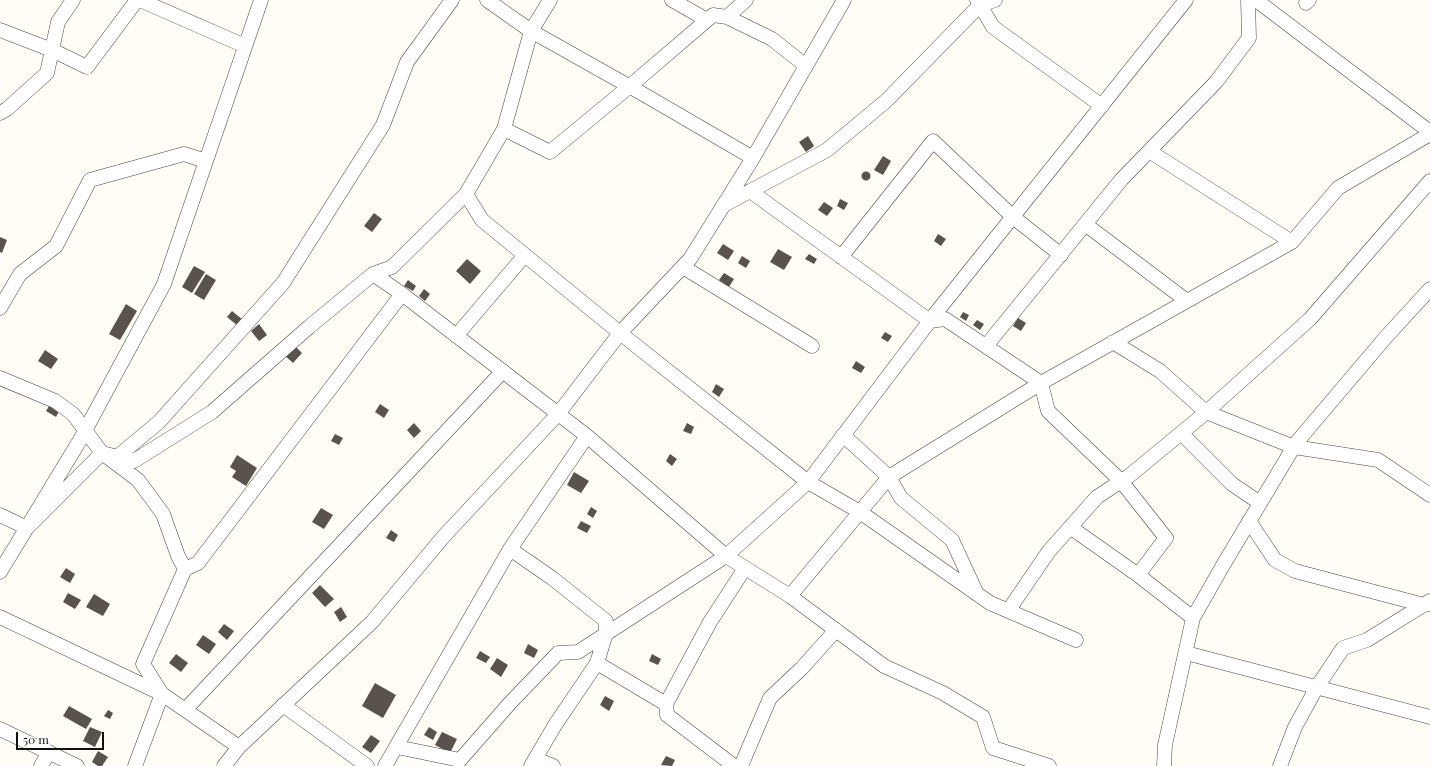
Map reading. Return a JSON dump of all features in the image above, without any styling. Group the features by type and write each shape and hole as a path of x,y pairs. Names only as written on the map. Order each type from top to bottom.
{"street":[{"path":"2,109 47,73 58,22 73,0"},
{"path":"0,30 52,50 87,67 138,0 245,46"},
{"path":"0,572 86,431 164,284 261,0"},
{"path":"117,457 159,422 283,283 383,125 407,62 452,0"},
{"path":"488,0 531,31 630,86 753,158"},
{"path":"102,454 134,461 212,412 309,327 373,274 392,267 466,194 504,129 531,31 550,0"},
{"path":"672,0 707,20"},
{"path":"727,17 746,0"},
{"path":"224,766 239,746 372,622 444,536 558,414 620,333 690,259 753,158 844,0"},
{"path":"723,205 827,150 886,101 978,2 995,0"},
{"path":"398,746 460,760 510,703 558,653 578,652 726,556 808,482 930,321 1186,0"},
{"path":"986,346 1121,180 1216,82 1249,38 1248,0"},
{"path":"790,596 889,477 1041,383 1292,242 1338,188 1430,133 1256,0"},
{"path":"978,2 993,27 1102,106"},
{"path":"504,129 550,152 713,15 727,17 772,39 806,66"},
{"path":"841,257 933,141 1013,217 1061,255"},
{"path":"1149,151 1292,242"},
{"path":"0,308 20,274 56,246 90,180 184,154 206,161"},
{"path":"1008,611 1049,551 1097,497 1121,481 1181,433 1310,319 1430,181"},
{"path":"750,191 930,321 945,319 1041,383 1048,411 1121,481 1166,538 1138,575"},
{"path":"466,194 482,220 620,333 808,482 860,512 990,603 1076,640"},
{"path":"1085,224 1187,301"},
{"path":"456,336 525,255"},
{"path":"683,267 812,346"},
{"path":"373,274 402,294 587,436 726,556 790,596 884,666 943,693 983,717 993,748 1049,766"},
{"path":"1164,766 1165,745 1186,653 1192,618 1294,447 1386,337 1430,289"},
{"path":"162,694 143,664 185,569 198,563 402,294"},
{"path":"1113,342 1160,371 1206,412 1294,447 1378,460 1430,495"},
{"path":"185,710 503,371"},
{"path":"0,378 55,401 73,414 102,454 138,480 163,514 178,556 185,569"},
{"path":"1181,433 1232,484 1260,503"},
{"path":"843,435 889,477 901,498 952,540 977,594"},
{"path":"385,766 398,746 510,549 587,436"},
{"path":"27,528 102,454"},
{"path":"0,515 27,528"},
{"path":"1249,521 1275,560 1295,571 1428,603"},
{"path":"1070,527 1138,575 1192,618"},
{"path":"510,549 552,578 606,621 606,634 597,663 555,725 534,763 553,766"},
{"path":"734,766 667,715 666,704 710,622 745,568"},
{"path":"1280,766 1295,727 1317,687 1343,648 1367,640 1428,603"},
{"path":"0,617 162,694 239,746"},
{"path":"741,766 770,698 802,668 836,630"},
{"path":"1186,653 1430,716"},
{"path":"597,663 666,704"},
{"path":"135,766 162,694"},
{"path":"283,705 367,766"},
{"path":"0,729 77,766"},
{"path":"41,766 49,752"}],"building":[{"path":"808,136 814,146 806,152 799,142"},
{"path":"883,156 891,161 883,175 874,170"},
{"path":"864,172 868,172 870,176 868,180 864,180 862,178 862,174"},
{"path":"840,199 848,203 844,210 837,206"},
{"path":"824,202 833,208 827,216 818,210"},
{"path":"374,213 382,219 372,232 364,226"},
{"path":"938,234 946,239 941,246 934,241"},
{"path":"0,237 7,240 2,253 0,252"},
{"path":"723,244 734,251 728,260 717,253"},
{"path":"778,249 792,257 784,270 770,262"},
{"path":"809,254 817,259 814,264 805,259"},
{"path":"742,256 750,261 746,268 738,263"},
{"path":"467,259 481,271 470,284 456,271"},
{"path":"194,266 205,272 192,293 182,287"},
{"path":"724,273 734,279 729,287 719,280"},
{"path":"206,274 216,280 204,300 194,294"},
{"path":"408,280 416,286 413,291 404,286"},
{"path":"424,289 430,294 425,301 419,296"},
{"path":"126,304 137,311 120,340 109,334"},
{"path":"232,311 243,320 238,326 227,317"},
{"path":"963,312 969,315 966,321 960,317"},
{"path":"1018,318 1026,323 1021,331 1013,326"},
{"path":"977,320 984,324 980,330 973,325"},
{"path":"259,324 267,335 259,341 251,331"},
{"path":"885,332 892,336 888,342 881,338"},
{"path":"293,344 302,353 293,363 283,354"},
{"path":"45,350 58,359 51,369 38,361"},
{"path":"856,361 865,367 861,373 852,368"},
{"path":"716,384 724,389 719,397 712,392"},
{"path":"380,404 389,410 384,418 375,412"},
{"path":"49,406 59,411 56,417 46,411"},
{"path":"414,423 421,431 414,438 407,430"},
{"path":"687,423 694,427 691,434 683,431"},
{"path":"335,434 343,438 339,445 331,441"},
{"path":"670,454 677,459 672,466 666,461"},
{"path":"237,455 257,468 246,486 232,477 236,471 230,467"},
{"path":"574,472 589,481 581,493 567,485"},
{"path":"591,507 597,511 593,518 587,514"},
{"path":"321,508 333,515 324,529 312,522"},
{"path":"581,521 591,526 587,533 577,528"},
{"path":"391,530 398,535 394,542 386,538"},
{"path":"66,568 75,574 70,583 60,577"},
{"path":"320,585 334,599 325,607 312,593"},
{"path":"68,593 81,600 75,609 63,602"},
{"path":"94,594 110,604 103,616 86,607"},
{"path":"341,607 347,617 340,622 334,612"},
{"path":"224,624 234,631 227,640 218,632"},
{"path":"203,635 216,644 209,654 196,645"},
{"path":"528,644 538,650 534,658 524,653"},
{"path":"480,651 490,657 486,663 476,658"},
{"path":"176,654 188,663 181,672 169,663"},
{"path":"652,654 661,659 658,665 649,661"},
{"path":"497,658 508,665 501,677 490,669"},
{"path":"375,683 396,695 383,718 362,706"},
{"path":"605,696 614,701 609,711 600,705"},
{"path":"69,706 92,719 86,729 63,716"},
{"path":"108,710 113,713 110,719 104,716"},
{"path":"90,727 102,732 95,747 83,741"},
{"path":"429,727 437,732 433,740 424,735"},
{"path":"442,732 457,739 450,753 435,745"},
{"path":"371,735 380,741 371,753 362,747"},
{"path":"98,751 108,757 102,766 98,766 92,762"},
{"path":"666,756 675,760 672,766 661,765"}]}
